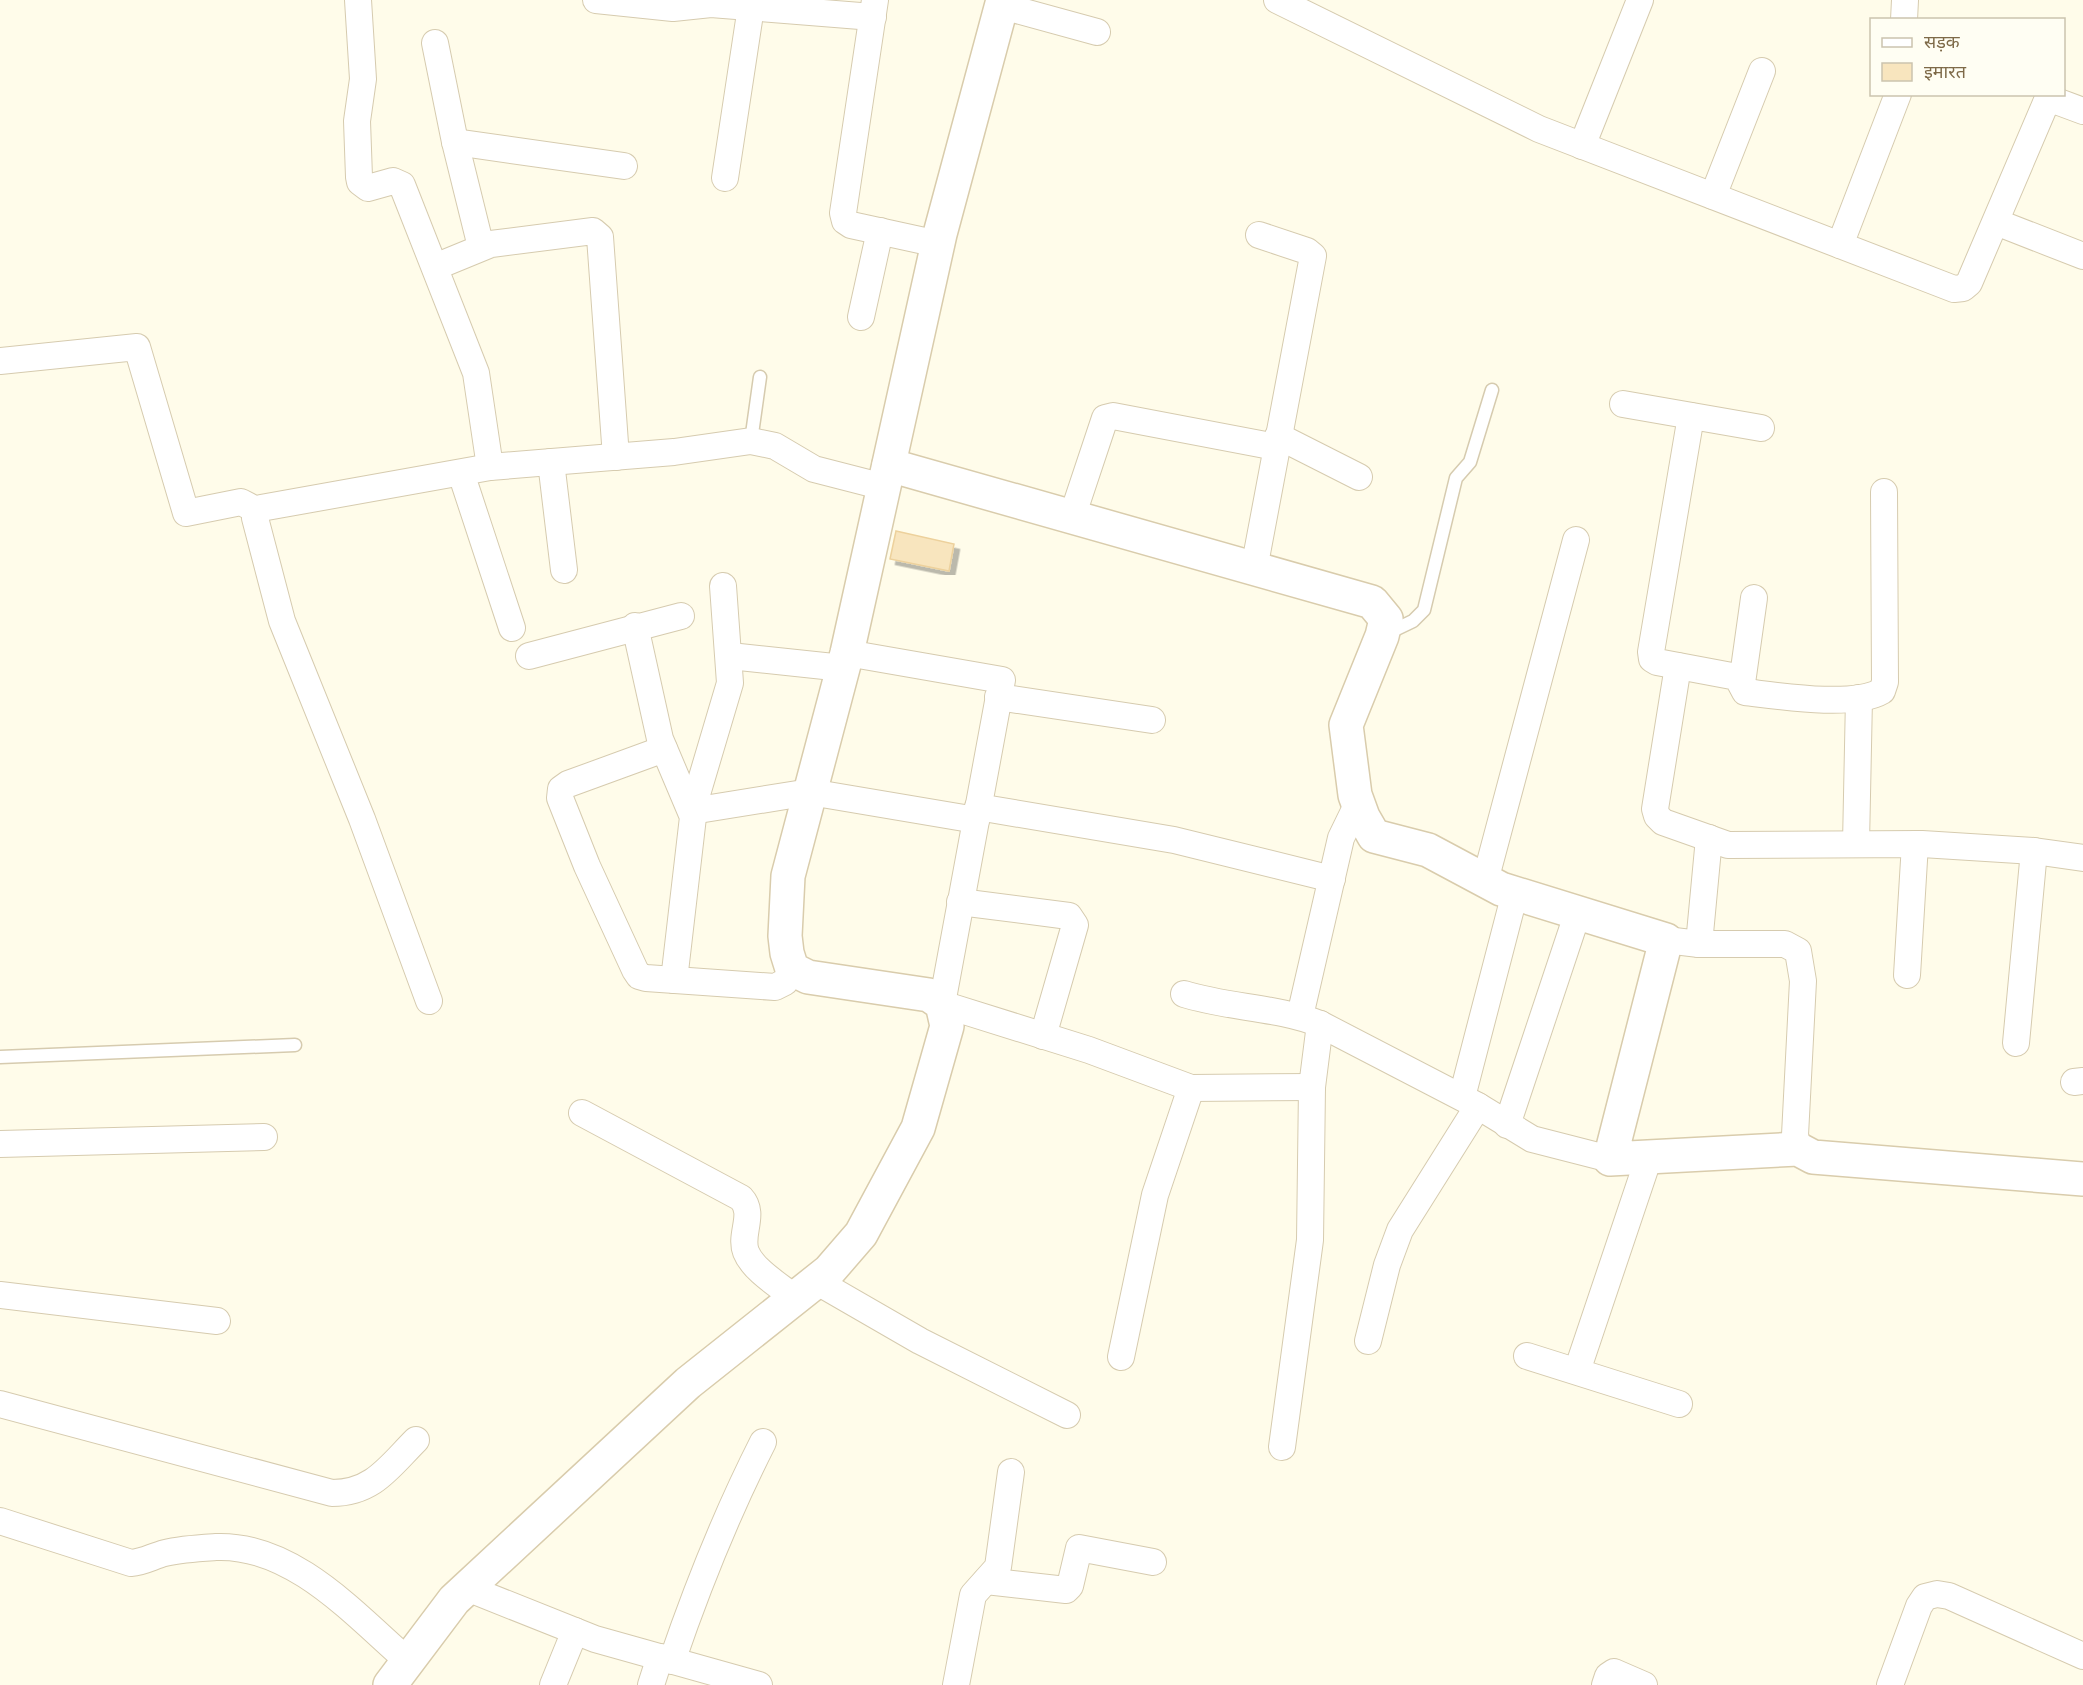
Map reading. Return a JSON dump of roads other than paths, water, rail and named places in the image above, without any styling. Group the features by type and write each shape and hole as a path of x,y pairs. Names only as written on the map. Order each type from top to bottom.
{"street":[{"path":"358,0 363,79 357,121 358,177 360,182 368,188 393,181 402,185 476,373 490,467"},
{"path":"596,0 673,8 711,4 751,8 874,9 843,213 845,221 851,225 938,244"},
{"path":"1276,0 1539,129 1954,289 1963,288 1969,283 2048,98 2083,111"},
{"path":"1582,146 1640,0"},
{"path":"1904,18 1905,0"},
{"path":"664,749 568,784 561,789 560,798 587,866 635,970 639,976 646,978 775,987 785,982 792,969 785,936 788,876 845,661 938,244 1002,3 1097,32"},
{"path":"725,178 751,8"},
{"path":"435,43 455,142 481,247"},
{"path":"1713,196 1762,71"},
{"path":"1840,245 1897,96"},
{"path":"455,142 624,166"},
{"path":"1996,222 2083,256"},
{"path":"435,267 481,247 593,231 600,237 616,457"},
{"path":"861,317 880,231"},
{"path":"1254,569 1313,256 1307,251 1259,235"},
{"path":"0,361 137,347 186,513 241,502 258,511"},
{"path":"1623,404 1761,428"},
{"path":"1072,517 1105,418 1113,416 1277,441 1359,477"},
{"path":"1691,416 1651,652 1652,658 1657,662 1737,677 1742,683"},
{"path":"429,1001 362,819 282,621 255,518 258,511 261,508 490,467 616,457 751,441 775,446 814,469 886,476 1072,517 1372,602 1386,619 1382,636 1346,725 1358,803 1374,836 1428,850 1485,881 1515,893 1666,940 1700,944 1785,944 1798,951 1803,981 1795,1135 1798,1149"},
{"path":"551,462 564,570"},
{"path":"461,473 512,628"},
{"path":"1754,598 1741,688 1745,692 1806,700 1859,698 1882,691 1885,682 1884,492"},
{"path":"1485,881 1576,540"},
{"path":"692,811 730,683 730,656 723,586"},
{"path":"529,656 635,626 681,616"},
{"path":"635,626 664,749 692,811 693,824 674,980"},
{"path":"0,1521 130,1563 148,1561 165,1553 216,1547 245,1549 313,1577 399,1673 454,1600 688,1383 829,1271 861,1234 918,1128 947,1026 942,1004 1002,680 845,661 730,656"},
{"path":"1678,666 1655,808 1657,816 1663,822 1728,845 1915,844 2034,851 2083,858"},
{"path":"998,697 1152,720"},
{"path":"1856,844 1859,698"},
{"path":"692,811 810,792 1174,840 1332,879"},
{"path":"1282,1447 1310,1240 1310,1020 1332,879 1341,838 1358,803"},
{"path":"1700,944 1709,838"},
{"path":"1907,975 1915,844"},
{"path":"2016,1043 2034,851"},
{"path":"1368,1341 1387,1264 1400,1230 1470,1101 1515,893"},
{"path":"960,902 1069,916 1073,919 1075,925 1043,1036"},
{"path":"1506,1125 1578,912"},
{"path":"1610,1159 1666,940"},
{"path":"792,969 808,977 929,995 942,1004 1043,1036 1191,1088 1311,1087"},
{"path":"1184,994 1310,1020 1470,1101 1506,1125 1542,1142 1610,1159 1798,1149 1813,1157 2083,1179"},
{"path":"1121,1357 1155,1195 1191,1088"},
{"path":"582,1113 741,1198 746,1204 748,1213 744,1242 750,1261 805,1289 920,1341 1067,1415"},
{"path":"0,1144 264,1137"},
{"path":"1576,1371 1649,1157"},
{"path":"0,1295 217,1321"},
{"path":"1527,1356 1679,1404"},
{"path":"0,1404 332,1493 358,1490 372,1483 416,1440"},
{"path":"651,1685 666,1659 723,1524 763,1442"},
{"path":"956,1685 973,1595 998,1567 1011,1472"},
{"path":"986,1581 1066,1590 1070,1586 1079,1548 1153,1562"},
{"path":"467,1588 575,1631 759,1685"},
{"path":"1890,1685 1919,1606 1925,1597 1936,1594 1949,1596 2083,1656"},
{"path":"553,1685 575,1631"},
{"path":"1605,1685 1608,1676 1614,1672 1644,1685"}],"lane":[{"path":"751,441 760,376"},
{"path":"1382,636 1413,621 1424,610 1456,478 1470,462 1492,390"},
{"path":"0,1057 295,1044"}]}
